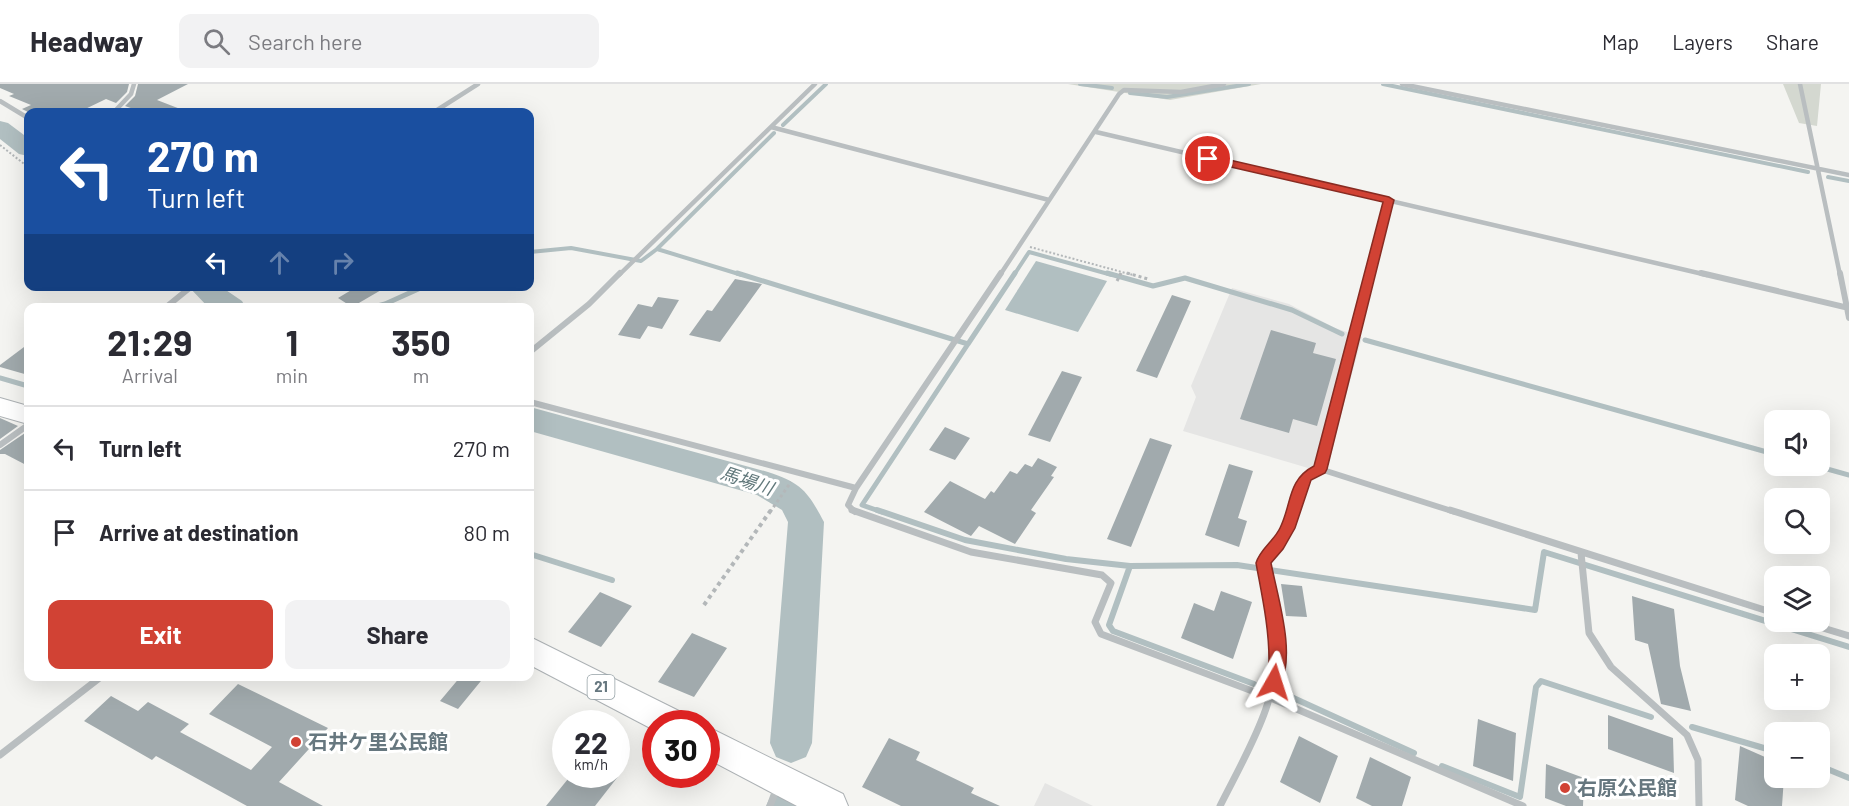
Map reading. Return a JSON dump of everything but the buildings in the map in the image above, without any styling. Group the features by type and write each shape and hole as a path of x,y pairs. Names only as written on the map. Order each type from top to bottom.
{"main road":[{"path":"0,407 24,414"},
{"name":"21","path":"534,652 647,710"},
{"path":"720,751 775,792 831,806"}],"street":[{"path":"118,108 131,94 134,84"},
{"path":"440,108 478,84"},
{"path":"534,349 589,304 815,84"},
{"path":"1224,84 1204,85 1181,92 1124,90 1119,94 1096,132 856,488 848,505 853,511 971,552 1102,576 1111,583 1095,622 1101,634 1271,698 1523,806"},
{"path":"1402,84 1849,175"},
{"path":"1800,84 1849,318"},
{"path":"0,101 24,116"},
{"path":"771,127 1049,200"},
{"path":"1096,132 1848,308"},
{"path":"1320,469 1389,200"},
{"path":"171,303 186,291"},
{"path":"534,403 856,488"},
{"path":"0,445 24,428"},
{"path":"1220,806 1271,698 1277,666 1277,632 1264,577 1263,563 1265,557 1277,545 1288,528 1306,476 1320,469 1764,610"},
{"path":"1581,553 1589,633 1611,667 1687,735 1698,760 1699,806"},
{"path":"1830,630 1849,636"},
{"path":"0,755 96,681"}],"path":[{"path":"0,145 24,164"},
{"path":"1020,244 1148,279"},
{"path":"1117,281 1122,272"},
{"path":"704,605 788,487"}],"shaded area":[{"path":"1068,84 1261,84 1170,100"},
{"path":"1783,84 1821,84 1817,126 1799,123"},
{"path":"1036,261 1107,281 1078,332 1005,310"},
{"path":"1232,288 1289,304 1335,328 1362,337 1325,473 1183,431 1196,397 1191,386"},
{"path":"1045,783 1093,806 1034,806"}],"waterway":[{"path":"783,125 826,84"},
{"path":"1080,84 1112,88"},
{"path":"1130,93 1167,97 1249,84"},
{"path":"1383,84 1808,172"},
{"name":"馬場川","path":"0,128 24,146"},
{"path":"657,249 774,133"},
{"path":"1828,177 1849,181"},
{"path":"534,252 571,248 641,261 657,249"},
{"path":"657,249 742,275"},
{"path":"1014,275 1029,252 1112,275"},
{"path":"737,273 968,344"},
{"path":"968,344 1015,273"},
{"path":"1107,273 1153,286 1185,278 1292,310 1342,334"},
{"name":"馬場川","path":"208,291 223,303"},
{"path":"387,303 414,291"},
{"path":"1365,340 1764,451"},
{"path":"882,512 862,505 968,344"},
{"path":"0,378 24,385"},
{"name":"馬場川","path":"534,420 768,485 794,500 806,522 791,743"},
{"path":"1830,470 1849,475"},
{"path":"877,510 965,540 1066,559 1130,566"},
{"path":"1130,566 1237,565 1535,610 1544,552 1849,647"},
{"path":"534,555 612,580"},
{"path":"1130,566 1109,625 1113,631 1254,684"},
{"path":"1442,766 1520,797 1536,687 1541,681 1651,717"},
{"path":"1289,696 1414,753"},
{"path":"1692,727 1764,748"},
{"path":"1830,770 1849,778"}],"place":[{"name":"石井ケ里公民館","path":"296,742"},
{"name":"右原公民館","path":"1565,788"}],"route":[{"path":"1208,159 1389,200 1320,469 1306,476 1288,528 1277,545 1265,557 1263,563 1264,577 1277,632 1277,666 1274,682"}]}
